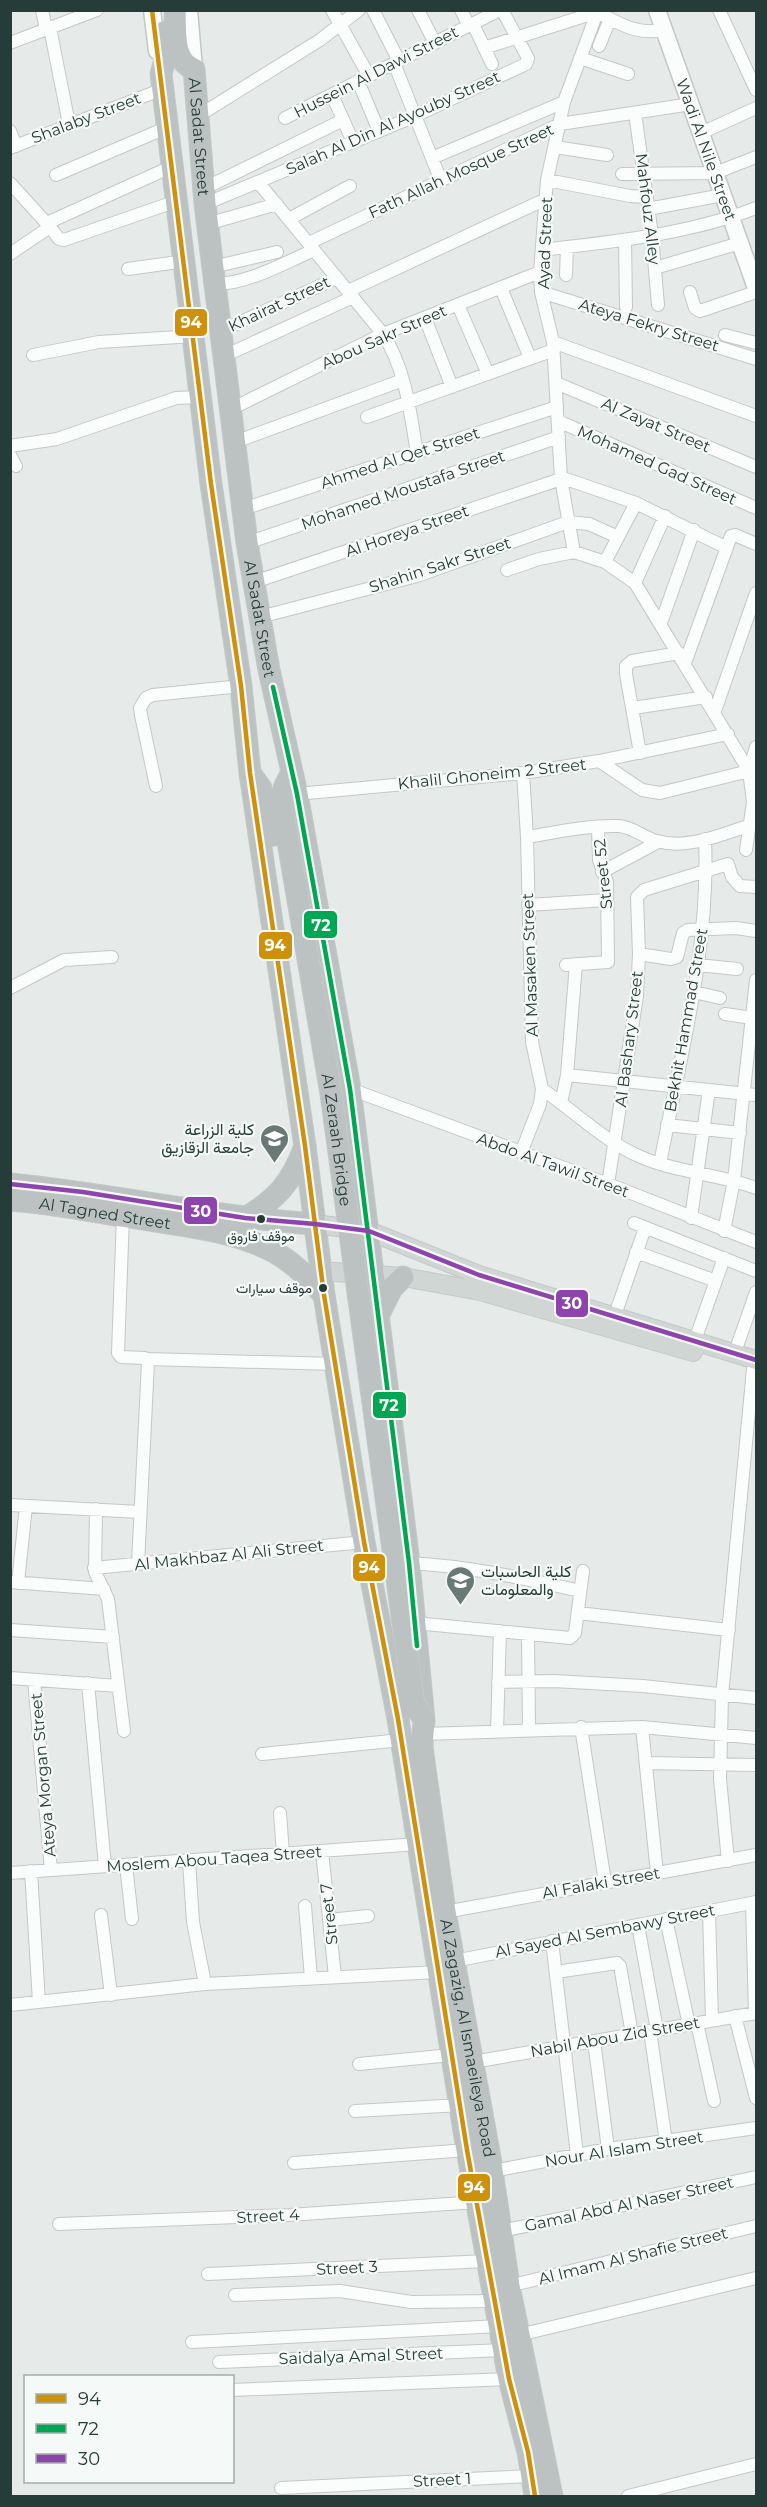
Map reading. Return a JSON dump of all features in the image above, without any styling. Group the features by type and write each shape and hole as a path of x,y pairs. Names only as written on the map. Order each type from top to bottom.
{"highway":[{"path":"162,10 166,56 162,81"},
{"path":"175,10 180,57 187,66 194,69"},
{"name":"Al Sadat Street","path":"194,69 205,206 247,543 281,730 297,794 350,1089 409,1563 423,1727"},
{"name":"Al Sadat Street","path":"162,81 211,484 241,686 250,773 305,1146 324,1295 364,1542 400,1729"},
{"path":"201,406 215,421 231,412"},
{"path":"211,484 216,478 222,476 240,481"},
{"name":"Al Zeraah Bridge","path":"292,772 284,788 284,818 331,1094 413,1701 423,1727"},
{"name":"Al Zeraah Bridge","path":"250,773 261,788 270,819 315,1082 402,1702 400,1729"},
{"path":"245,1218 277,1196 289,1181 305,1146"},
{"name":"Al Tagned Street","path":"10,1184 83,1192 266,1221 315,1224"},
{"name":"Al Tagned Street","path":"10,1200 66,1206 211,1232 246,1241 276,1253 302,1272 324,1295"},
{"path":"263,1248 268,1239 269,1230 266,1221"},
{"path":"379,1315 392,1288 403,1277"},
{"name":"Al Zagazig, Al Ismaeileya Road","path":"423,1727 423,1747 446,1912 446,1967 451,2055 473,2181 489,2217 511,2342 552,2496"},
{"name":"Al Zagazig, Al Ismaeileya Road","path":"400,1729 418,1844 446,1967 473,2062 493,2174 487,2261 502,2293 499,2326 511,2342 509,2379 528,2452 533,2486"},
{"path":"473,2181 493,2174"}],"main road":[{"path":"315,1224 369,1231 479,1275 735,1352 755,1366"},
{"path":"321,1271 403,1277 480,1291 755,1366"}],"street":[{"path":"42,10 69,124"},
{"path":"11,42 97,10"},
{"name":"Al Sadat Street","path":"152,10 162,81"},
{"name":"Al Sadat Street","path":"189,10 194,69"},
{"path":"332,10 364,79 380,131"},
{"path":"198,116 320,40 359,10"},
{"path":"373,10 396,62 441,181"},
{"path":"418,10 435,43"},
{"path":"461,10 492,64"},
{"name":"Wadi Al Nile Street","path":"657,10 740,243 752,263 756,290"},
{"path":"719,10 756,90"},
{"name":"Hussein Al Dawi Street","path":"285,118 497,11"},
{"name":"Salah Al Din Al Ayouby Street","path":"205,206 415,116 526,64 528,58 517,37 497,11"},
{"path":"484,48 573,15 597,11 643,33 664,30"},
{"name":"Ayad Street","path":"574,552 560,478 553,346 541,292 540,272 547,180 564,102 597,11"},
{"path":"599,46 610,19"},
{"path":"580,58 628,75"},
{"name":"Shalaby Street","path":"13,147 162,81"},
{"path":"332,95 353,142"},
{"path":"432,158 564,102"},
{"name":"Fath Allah Mosque Street","path":"214,276 225,284 249,277 560,124 691,104"},
{"path":"701,133 756,108"},
{"name":"Mahfouz Alley","path":"635,113 652,235 658,305"},
{"path":"205,206 343,120"},
{"path":"56,175 168,127"},
{"path":"10,131 13,147"},
{"path":"555,147 607,155"},
{"path":"622,174 715,173 756,157"},
{"path":"10,254 48,225 172,166"},
{"path":"547,180 630,196 648,203 723,195"},
{"path":"258,182 384,334 393,350 403,380 417,453"},
{"path":"11,184 59,239 64,240 177,201"},
{"path":"289,219 350,186"},
{"path":"224,356 546,199"},
{"path":"205,206 277,204"},
{"path":"542,250 652,235 731,218 756,208"},
{"path":"625,240 626,307"},
{"path":"655,268 740,243"},
{"path":"566,275 567,247"},
{"path":"214,276 277,252"},
{"path":"128,269 185,261"},
{"name":"Abou Sakr Street","path":"231,412 384,334 540,272"},
{"name":"Khairat Street","path":"221,331 337,278"},
{"path":"501,288 530,358"},
{"path":"690,292 694,308 700,311 756,290"},
{"name":"Ateya Fekry Street","path":"541,292 756,359"},
{"path":"458,305 488,374"},
{"path":"425,318 452,387"},
{"path":"725,335 756,343"},
{"path":"33,355 99,342 194,336"},
{"path":"368,417 530,358 553,346 756,416"},
{"path":"235,442 403,380"},
{"name":"Al Zayat Street","path":"556,383 756,467"},
{"path":"10,446 57,439 176,398 201,406"},
{"name":"Ahmed Al Qet Street","path":"243,509 557,407"},
{"name":"Mohamed Gad Street","path":"558,421 756,508"},
{"name":"Mohamed Moustafa Street","path":"247,543 559,437"},
{"path":"560,478 636,503 725,547"},
{"name":"Al Horeya Street","path":"254,582 560,478"},
{"path":"605,562 636,503"},
{"path":"635,583 665,516"},
{"path":"568,522 589,524 618,537"},
{"name":"Shahin Sakr Street","path":"260,617 417,576 568,522"},
{"path":"661,623 694,530"},
{"path":"682,658 725,547 732,535 756,544"},
{"path":"507,570 538,559 574,552 605,562 635,583 715,711 749,771 753,802 746,850"},
{"path":"715,711 756,593"},
{"path":"640,753 625,670 629,663 682,658"},
{"path":"156,786 140,708 146,698 153,695 241,686"},
{"path":"633,708 706,697"},
{"path":"600,761 728,734"},
{"path":"749,771 756,747"},
{"name":"Khalil Ghoneim 2 Street","path":"297,794 523,772 600,761 642,790 660,794 749,771"},
{"name":"Al Masaken Street","path":"520,1153 540,1104 542,1089 532,1042 527,837 523,772"},
{"path":"527,837 598,826 628,828 658,842 676,844 705,839 751,825"},
{"name":"Street 52","path":"561,1103 567,1075 571,964 608,962 607,882 599,860 598,826"},
{"name":"Bekhit Hammad Street","path":"660,1164 698,965 706,870 705,839"},
{"path":"602,872 658,842"},
{"path":"706,870 729,865 732,877 740,886 756,887"},
{"name":"Al Bashary Street","path":"608,1184 626,1081 637,996 639,954 636,900 639,894 706,870"},
{"path":"528,905 607,900"},
{"path":"639,954 671,959 679,953 685,931 736,928 756,932"},
{"path":"10,988 64,960 112,957"},
{"path":"698,965 737,969"},
{"path":"724,1231 740,1133 751,1094 752,1018 756,980"},
{"path":"694,992 720,998"},
{"path":"726,1014 752,1018"},
{"path":"567,1075 751,1094"},
{"name":"Abdo Al Tawil Street","path":"350,1089 608,1184 756,1242"},
{"path":"542,1089 615,1142 639,1156 660,1164 698,1171 756,1188"},
{"path":"692,1218 709,1090"},
{"path":"667,1125 740,1133"},
{"path":"123,1216 118,1353 121,1357 336,1364"},
{"path":"615,1315 636,1252 639,1225 756,1271"},
{"path":"636,1252 716,1281"},
{"path":"695,1340 724,1258"},
{"path":"735,1352 756,1296"},
{"path":"138,1564 147,1359"},
{"path":"728,1861 719,1764 722,1696 755,1366"},
{"path":"10,1505 141,1512"},
{"path":"26,1506 14,1582 104,1589"},
{"path":"96,1509 94,1568 108,1599 124,1731"},
{"name":"Al Makhbaz Al Ali Street","path":"94,1568 364,1542"},
{"path":"409,1563 481,1570 580,1591"},
{"path":"415,1623 570,1638 575,1633 583,1571"},
{"path":"578,1613 729,1630"},
{"path":"10,1630 113,1637"},
{"path":"497,1731 500,1631"},
{"path":"528,1634 529,1730"},
{"path":"10,1678 118,1686"},
{"name":"Ateya Morgan Street","path":"34,1680 51,1870"},
{"path":"498,1682 644,1686 756,1698"},
{"path":"87,1683 105,1866"},
{"path":"423,1727 497,1731 642,1726 756,1738"},
{"path":"642,1726 657,1874"},
{"path":"581,1727 605,1882"},
{"path":"262,1754 400,1729"},
{"path":"646,1762 756,1765"},
{"path":"280,1813 283,1854"},
{"name":"Moslem Abou Taqea Street","path":"10,1873 418,1844"},
{"name":"Street 7","path":"322,1851 335,1977"},
{"name":"Al Falaki Street","path":"446,1912 756,1855"},
{"path":"189,1860 193,1922 205,1984"},
{"path":"126,1865 132,1919"},
{"path":"31,1872 39,2002"},
{"path":"754,1902 756,2013"},
{"name":"Al Sayed Al Sembawy Street","path":"10,2005 205,1984 335,1977 446,1967 552,1941 754,1902"},
{"path":"305,1906 311,1978"},
{"path":"709,1911 712,2020"},
{"path":"101,1915 111,1995"},
{"path":"329,1920 368,1916"},
{"path":"666,1919 714,2101"},
{"path":"638,1924 666,2142"},
{"path":"552,1941 577,2155"},
{"path":"556,1972 617,1962 620,1966 632,2034"},
{"name":"Nabil Abou Zid Street","path":"473,2062 756,2013"},
{"path":"735,2016 756,2098"},
{"path":"594,2041 608,2149"},
{"path":"359,2064 451,2055"},
{"path":"355,2111 460,2105"},
{"name":"Nour Al Islam Street","path":"493,2174 608,2149 756,2128"},
{"path":"294,2163 467,2150"},
{"name":"Gamal Abd Al Naser Street","path":"489,2217 756,2176"},
{"name":"Street 4","path":"59,2224 289,2215 489,2217"},
{"name":"Al Imam Al Shafie Street","path":"235,2295 340,2291 411,2302 502,2293 756,2226"},
{"name":"Street 3","path":"208,2274 487,2261"},
{"name":"Saidalya Amal Street","path":"219,2361 511,2342 756,2278"},
{"path":"192,2342 499,2326"},
{"path":"234,2390 509,2379"},
{"path":"628,2496 756,2464"},
{"name":"Street 1","path":"281,2488 533,2486"}],"transit line":[{"name":"94","path":"152,10 211,484 241,686 250,773 305,1146 324,1295 364,1542 398,1719 467,2150 509,2379 528,2452 535,2496"},
{"name":"72","path":"273,687 297,794 350,1089 409,1563 417,1646"},
{"name":"30","path":"10,1184 83,1192 245,1218 369,1231 479,1275 756,1360"}],"place":[{"name":"كلية الزراعة جامعة الزقازيق","path":"275,1164"},
{"name":"موقف فاروق","path":"261,1219"},
{"name":"موقف سيارات","path":"323,1288"},
{"name":"كلية الحاسبات والمعلومات","path":"460,1606"}]}
